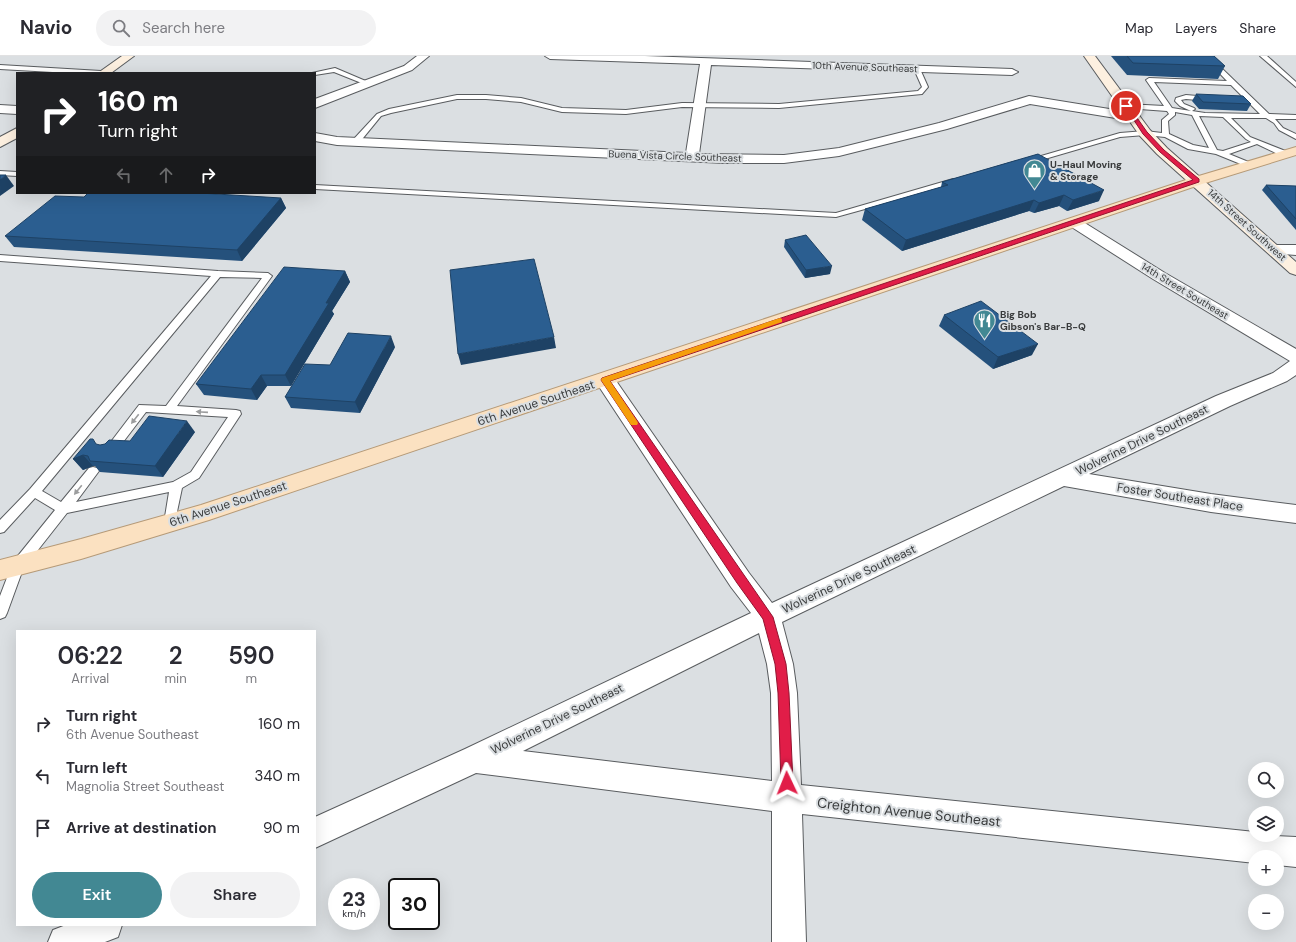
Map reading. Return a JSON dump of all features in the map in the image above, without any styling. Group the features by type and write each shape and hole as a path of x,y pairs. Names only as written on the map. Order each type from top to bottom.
{"main road":[{"name":"6th Avenue Southeast","path":"0,570 170,523 605,380 1197,181 1290,152"}],"street":[{"path":"105,72 129,56"},
{"path":"316,104 408,68 424,56"},
{"name":"10th Avenue Southeast","path":"550,56 1012,72"},
{"name":"14th Street Southwest","path":"1089,56 1145,133 1162,151 1296,270"},
{"path":"1006,61 1023,91 1134,117"},
{"path":"692,157 706,62"},
{"name":"Buena Vista Circle Southeast","path":"316,137 337,141 692,157 784,159 839,152 943,126 995,111 1023,91"},
{"path":"0,109 16,110"},
{"path":"0,143 16,133"},
{"name":"14th Street Southeast","path":"1075,223 1159,276 1296,357"},
{"path":"1275,250 1296,250"},
{"name":"Wolverine Drive Southeast","path":"316,832 475,759 768,617 1064,478 1223,401 1280,377 1296,366"},
{"path":"605,380 740,580 768,617 780,664 784,693 789,942"},
{"name":"Foster Southeast Place","path":"1064,478 1212,503 1296,514"},
{"name":"Creighton Avenue Southeast","path":"475,759 787,798 1296,852"},
{"path":"65,942 104,926"}],"lane":[{"path":"1206,56 1241,91 1246,100 1276,122 1281,129 1296,137"},
{"path":"1263,56 1296,85"},
{"path":"0,67 84,72"},
{"path":"356,141 379,115 389,111 458,97 486,97 521,100 562,110 626,112 701,104 758,107 779,106 920,93 925,87 917,69"},
{"path":"316,73 335,70 366,83"},
{"path":"1166,135 1165,120 1173,115 1171,110 1149,82 1150,80 1232,83"},
{"path":"1154,87 1241,91"},
{"path":"1214,99 1186,98 1178,99 1178,101 1187,107 1198,110 1296,118"},
{"path":"1126,106 1225,116 1265,115"},
{"path":"1195,114 1214,151"},
{"path":"1225,116 1244,135 1256,142 1290,152"},
{"path":"1276,122 1290,123 1296,126"},
{"path":"1020,163 1120,135 1145,133 1166,135 1194,148 1214,151 1248,165"},
{"path":"1222,154 1256,142"},
{"path":"0,173 16,174"},
{"path":"316,187 836,216 966,178"},
{"path":"2,259 218,274 271,276 168,409"},
{"path":"0,528 34,492 218,274"},
{"path":"34,492 63,509 176,486 195,475 236,414 143,408 110,451"},
{"path":"0,613 18,566 93,471"},
{"path":"170,523 176,486"}],"building":[{"path":"1127,56 1214,56 1225,66 1133,63"},
{"path":"1196,94 1243,96 1251,104 1203,102"},
{"path":"1038,154 1104,190 1073,200 1064,195 1039,203 1034,200 906,240 865,209 948,185 942,182"},
{"path":"0,175 6,175 0,180"},
{"path":"1266,185 1296,186 1296,219"},
{"path":"87,194 216,194 281,198 237,250 5,236 55,196 84,197"},
{"path":"806,235 832,266 806,270 785,240"},
{"path":"534,259 554,337 458,354 450,270"},
{"path":"284,267 345,271 326,303 329,303 285,375 261,375 251,389 196,384"},
{"path":"981,301 1038,344 998,357 944,315"},
{"path":"348,333 391,336 355,402 285,397 305,364 330,365"},
{"path":"149,416 187,421 155,466 90,461 88,456 83,455 73,459 90,439 93,439 96,444 100,445 105,444 109,440 130,441"}],"slow traffic":[{"path":"634,423 605,380 780,320"}],"place":[{"name":"U-Haul Moving & Storage","path":"1035,190"},
{"name":"Big Bob Gibson's Bar-B-Q","path":"985,340"}],"route":[{"path":"787,783 784,693 775,640 768,617 740,580 605,380 1197,181 1162,151 1145,133 1126,106"}]}
